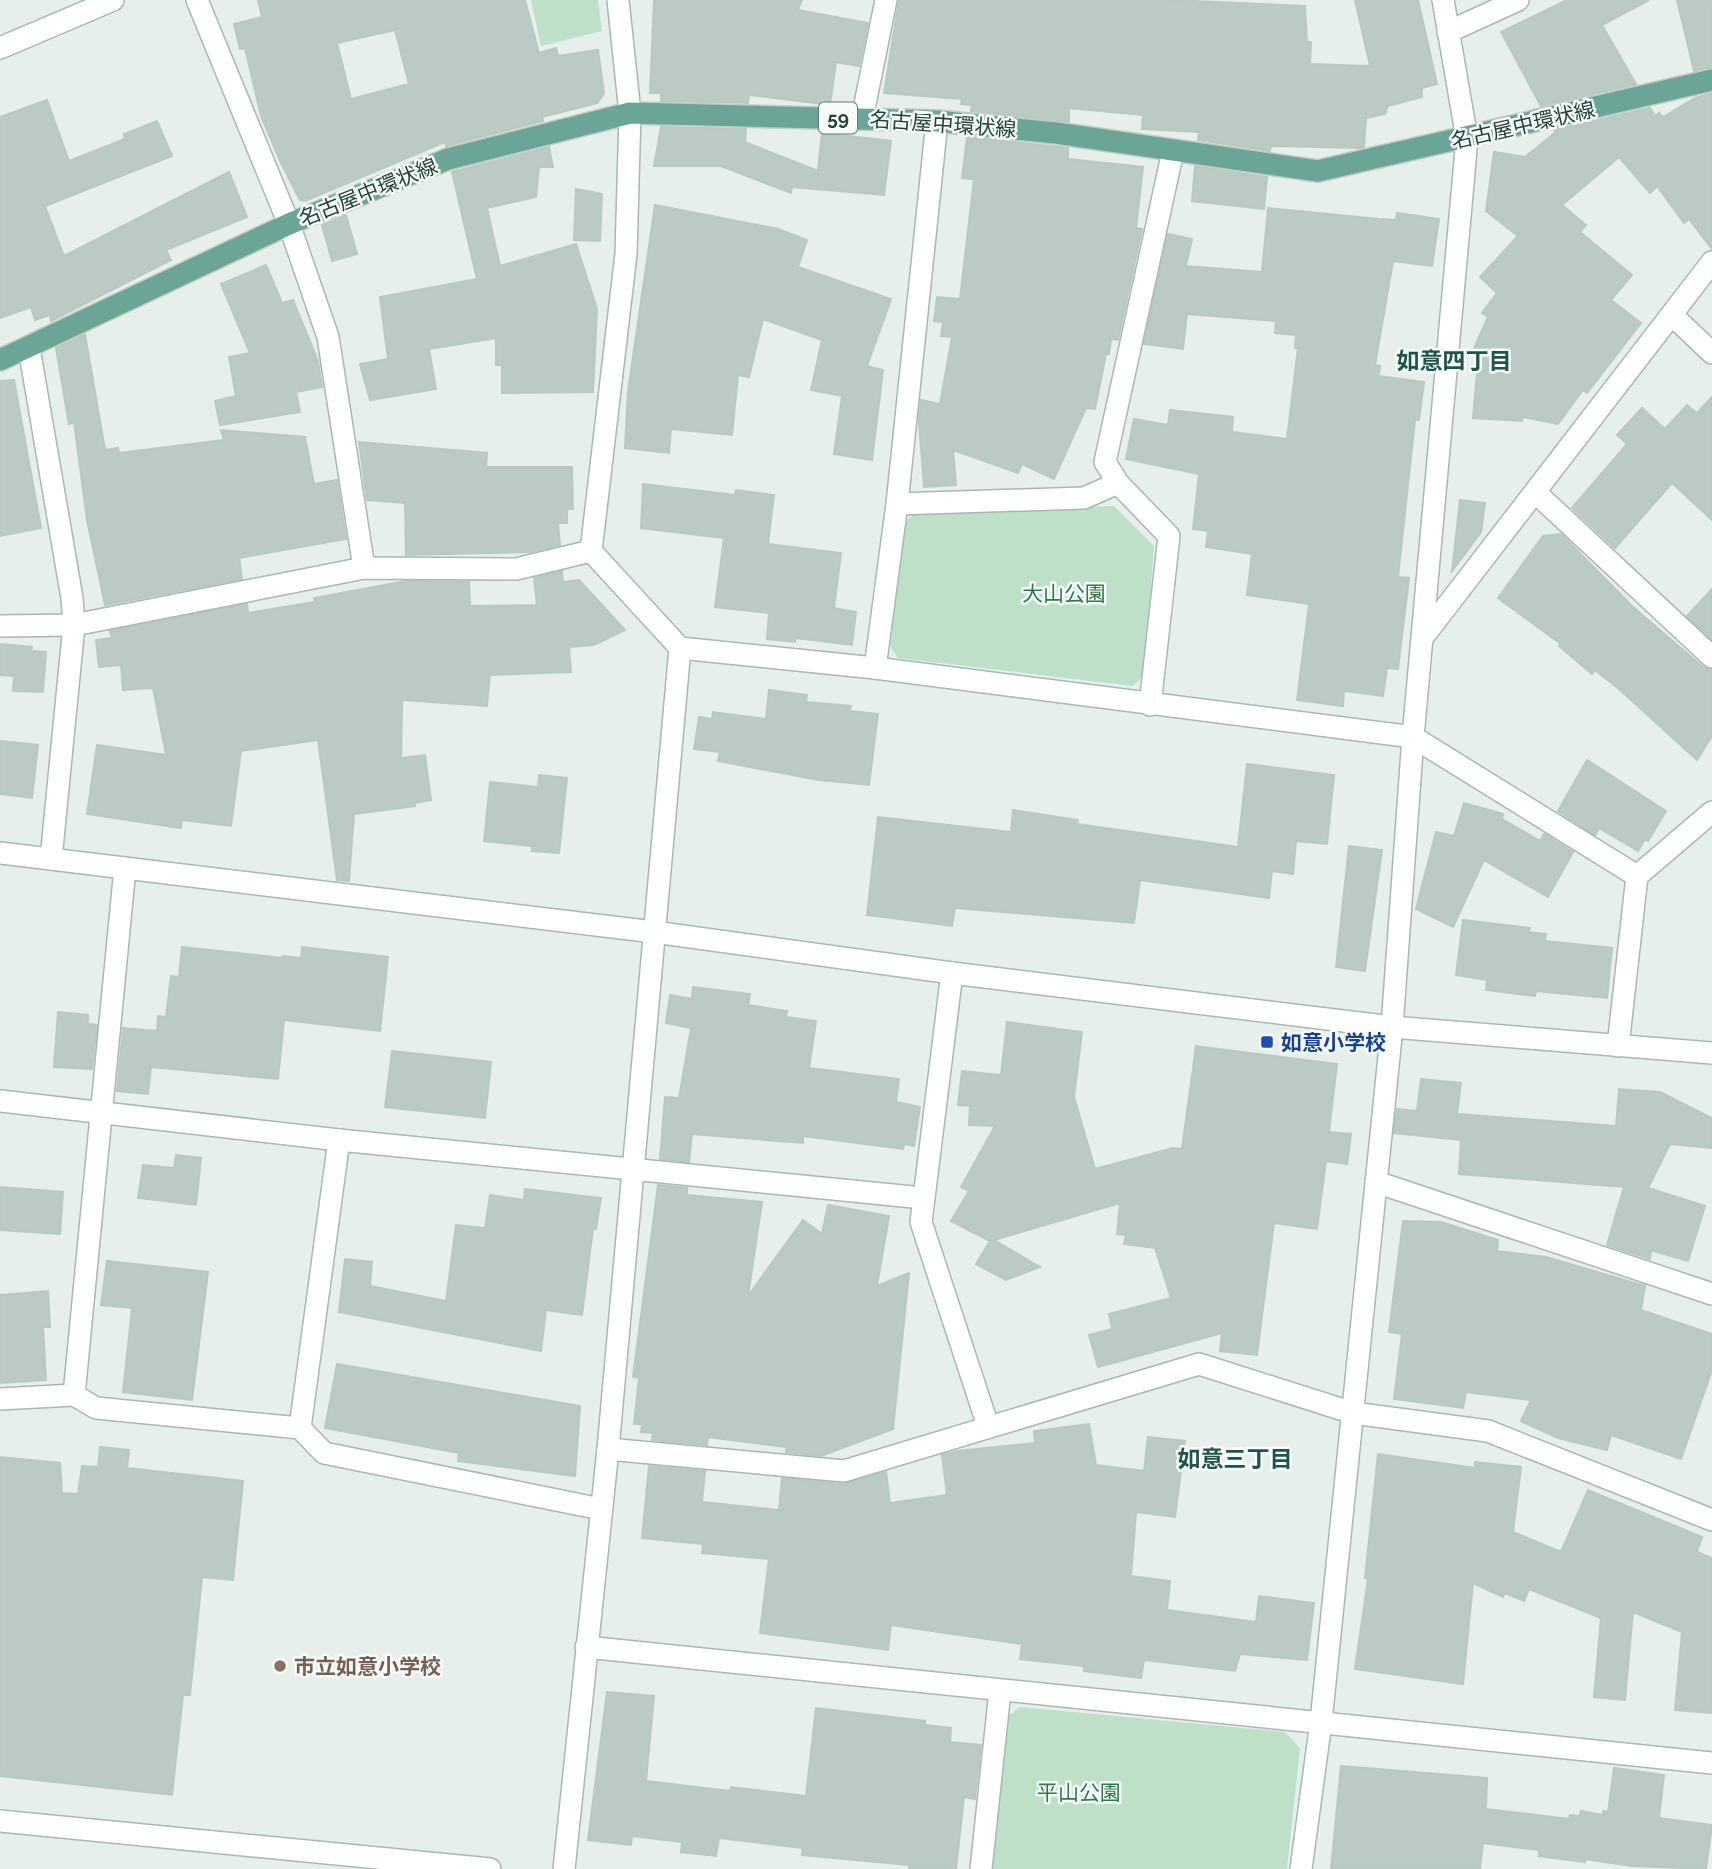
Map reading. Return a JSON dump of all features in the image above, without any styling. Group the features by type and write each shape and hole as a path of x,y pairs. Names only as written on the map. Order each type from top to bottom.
{"main road":[{"name":"名古屋中環状線","path":"0,360 289,223 448,159 630,113 937,121 1056,133 1318,171 1467,139 1712,80"}],"street":[{"path":"0,48 113,0"},
{"path":"197,0 289,223 328,337 364,568"},
{"path":"618,0 630,113 625,254 591,551 680,648 875,668 1413,737 1637,876"},
{"path":"862,119 886,0"},
{"path":"1301,1869 1321,1722 1392,1027 1413,737 1467,139 1443,0"},
{"path":"1448,32 1518,0"},
{"path":"875,668 897,504 937,121"},
{"path":"1150,705 1169,536 1118,483 1105,462 1173,151"},
{"path":"1423,638 1712,262"},
{"path":"1673,316 1712,353"},
{"path":"29,348 72,598 74,625 51,859"},
{"path":"897,504 1084,498 1118,483"},
{"path":"1535,493 1712,657"},
{"path":"0,626 74,625 364,568 516,569 591,551"},
{"path":"564,1869 608,1449 680,648"},
{"path":"1618,1046 1637,876 1712,812"},
{"path":"0,853 654,932 951,973 1392,1027 1712,1053"},
{"path":"74,1395 125,868"},
{"path":"951,973 921,1222 988,1426"},
{"path":"0,1101 340,1140 923,1198"},
{"path":"300,1428 340,1140"},
{"path":"1376,1182 1712,1294"},
{"path":"608,1449 844,1471 1199,1364 1353,1413 1488,1431 1712,1520"},
{"path":"0,1399 74,1395 96,1408 300,1428 324,1453 601,1509"},
{"path":"586,1647 1712,1763"},
{"path":"981,1869 1000,1691"},
{"path":"0,1821 490,1869"}],"green space":[{"path":"531,0 598,0 602,31 541,46"},
{"name":"大山公園","path":"1114,506 1154,546 1144,676 1132,686 898,658 890,646 903,523 917,512"},
{"name":"平山公園","path":"1020,1707 1285,1732 1300,1748 1287,1869 991,1869 1007,1717"}],"building":[{"path":"258,0 525,0 539,53 556,48 558,56 598,50 604,93 597,103 542,117 543,121 446,146 445,142 305,201 300,200 261,116 245,48 240,49 234,24 262,17","holes":["395,30 409,84 351,99 337,43"]},
{"path":"654,0 802,0 798,10 868,23 859,66 836,62 830,105 749,95 748,103 661,101 661,93 650,93"},
{"path":"899,0 1173,0 1305,6 1307,42 1311,42 1310,64 1370,66 1355,0 1418,0 1437,84 1422,88 1422,97 1388,106 1385,114 1366,118 1364,147 1360,148 1271,146 1270,151 1198,140 1199,132 1142,129 1143,115 1069,108 1069,122 971,111 972,105 961,104 962,99 884,93"},
{"path":"1567,0 1649,0 1602,25 1636,84 1541,106 1501,32"},
{"path":"1677,0 1712,0 1712,67 1694,71"},
{"path":"1712,93 1712,249 1689,219 1684,223 1657,186 1650,193 1619,157 1562,205 1586,225 1580,232 1632,275 1611,300 1641,323 1587,393 1583,390 1558,424 1523,417 1522,421 1473,418 1479,350 1474,348 1488,317 1482,313 1497,293 1480,277 1518,236 1486,211 1494,152 1525,157 1556,132 1554,130 1650,108 1655,116 1659,113 1663,117 1695,98"},
{"path":"47,100 69,161 125,139 124,134 157,121 172,156 45,206 64,256 229,172 247,217 166,250 171,260 51,321 50,315 35,320 31,307 0,318 0,117"},
{"path":"661,127 746,129 745,142 818,171 822,133 891,141 884,195 792,187 791,193 721,166 654,166"},
{"path":"967,137 1068,148 1068,159 1143,167 1136,228 1142,229 1118,340 1111,339 1109,354 1106,354 1095,409 1086,408 1054,479 1022,464 1018,473 953,450 956,485 924,487 919,422 921,400 940,404 952,337 941,336 943,322 934,321 937,297 960,299 974,179 962,178"},
{"path":"549,147 553,167 539,167 536,197 487,208 500,266 576,244 597,309 593,392 502,393 502,365 496,365 496,338 429,349 436,389 370,400 360,364 388,359 380,297 477,279 452,172"},
{"path":"1195,166 1267,177 1264,209 1192,201"},
{"path":"576,189 602,194 600,241 574,240"},
{"path":"655,205 778,229 807,240 798,267 891,299 867,366 883,370 872,460 834,454 842,396 811,390 822,340 763,319 749,377 738,375 732,435 671,429 669,453 625,448 628,391"},
{"path":"1268,208 1379,219 1396,220 1397,213 1439,219 1432,266 1393,261 1375,365 1380,366 1379,376 1424,382 1419,420 1415,420 1398,577 1409,578 1398,669 1387,668 1383,696 1344,691 1343,706 1297,700 1309,604 1247,595 1252,554 1206,547 1208,531 1193,529 1199,474 1126,459 1134,419 1168,425 1170,410 1233,417 1232,432 1287,439 1298,348 1295,348 1296,335 1275,333 1276,321 1187,314 1183,349 1144,344 1168,234 1192,239 1186,266 1262,272"},
{"path":"346,215 357,254 332,261 322,225"},
{"path":"266,265 282,303 293,300 318,361 322,387 296,392 300,412 220,425 215,401 236,396 229,357 250,353 221,284"},
{"path":"85,334 105,450 118,448 119,453 224,440 221,430 305,437 314,484 337,480 346,539 239,558 242,579 105,605 87,520 74,422 69,424 56,348"},
{"path":"14,380 41,528 0,536 0,381"},
{"path":"1712,397 1712,520 1672,483 1615,548 1572,508 1627,444 1617,435 1642,408 1665,429 1687,405 1697,413"},
{"path":"359,442 487,453 486,467 572,467 573,509 567,509 567,523 558,523 560,545 530,552 406,555 405,503 367,500"},
{"path":"643,484 735,495 736,490 774,495 768,544 841,553 834,608 856,612 852,645 795,638 795,642 767,639 769,613 715,607 724,538 641,528"},
{"path":"1460,500 1485,503 1481,532 1452,571"},
{"path":"1561,534 1633,607 1703,667 1712,670 1712,736 1697,760 1619,689 1595,670 1592,674 1559,646 1561,644 1498,598 1543,536"},
{"path":"562,571 563,582 579,580 625,630 594,645 569,647 571,672 490,675 487,706 402,700 401,758 425,755 431,800 415,803 415,806 354,814 349,881 337,880 318,740 241,751 231,826 182,820 181,828 87,814 97,745 166,755 153,688 123,690 121,665 99,667 96,640 112,638 110,631 247,604 248,613 315,602 314,598 406,581 469,582 470,606 537,605 534,578"},
{"path":"1712,589 1712,639 1687,616"},
{"path":"0,644 32,647 31,651 46,652 43,692 13,691 14,676 0,675"},
{"path":"769,690 807,695 806,702 851,706 850,711 878,714 869,785 819,780 718,761 720,752 694,749 699,717 712,719 713,712 766,719"},
{"path":"0,741 38,745 32,798 0,794"},
{"path":"1587,760 1666,811 1648,841 1645,839 1638,851 1599,828 1595,835 1558,811"},
{"path":"1247,764 1334,775 1327,844 1296,841 1293,874 1272,871 1269,898 1140,880 1134,923 955,908 952,926 867,915 878,817 1011,832 1013,810 1078,820 1077,824 1238,847"},
{"path":"539,775 567,778 559,853 532,851 532,846 484,841 490,782 538,787"},
{"path":"1464,803 1503,814 1502,819 1540,841 1544,834 1573,852 1548,897 1484,860 1453,927 1416,909 1436,832 1454,836"},
{"path":"1349,846 1382,850 1365,971 1336,967"},
{"path":"1463,920 1530,928 1528,932 1546,934 1545,941 1612,948 1607,998 1536,991 1535,996 1486,990 1487,980 1456,975"},
{"path":"182,947 283,958 301,958 302,947 388,957 380,1031 284,1020 278,1079 151,1067 148,1094 117,1091 123,1028 157,1031 158,1016 166,1017 171,976 179,977"},
{"path":"693,987 750,994 748,1005 787,1011 786,1017 816,1021 809,1068 899,1079 896,1102 920,1107 914,1146 904,1144 903,1149 803,1136 803,1143 692,1134 689,1162 660,1159 665,1097 679,1098 691,1028 666,1023 670,995 692,999"},
{"path":"58,1012 88,1015 88,1024 97,1025 92,1069 54,1067"},
{"path":"1007,1022 1082,1032 1074,1097 1095,1169 1173,1148 1182,1149 1196,1046 1337,1064 1329,1132 1351,1134 1347,1164 1326,1161 1317,1229 1274,1223 1257,1355 1220,1351 1222,1333 1098,1367 1089,1335 1112,1329 1109,1314 1171,1298 1155,1248 1124,1244 1126,1235 1117,1234 1120,1203 994,1240 1040,1267 1006,1280 976,1264 990,1241 951,1221 969,1191 961,1187 995,1126 969,1125 970,1106 958,1105 962,1071 1001,1075"},
{"path":"392,1051 491,1062 485,1118 385,1107"},
{"path":"1421,1079 1461,1083 1457,1114 1616,1126 1619,1089 1660,1092 1712,1118 1712,1148 1670,1144 1648,1188 1705,1206 1688,1261 1651,1250 1650,1259 1607,1245 1624,1187 1459,1174 1461,1140 1394,1133 1397,1109 1417,1111"},
{"path":"176,1155 201,1158 196,1205 138,1198 143,1165 174,1168"},
{"path":"658,1185 687,1188 687,1195 762,1202 748,1296 803,1220 822,1234 828,1205 889,1216 877,1286 909,1273 893,1429 821,1456 786,1452 786,1447 708,1437 707,1445 652,1440 653,1433 641,1432 642,1424 634,1424 639,1378 633,1377"},
{"path":"0,1187 63,1192 60,1234 0,1230"},
{"path":"525,1189 601,1198 596,1229 593,1229 582,1315 546,1310 541,1351 339,1312 345,1259 372,1262 370,1286 446,1301 456,1225 485,1228 490,1195 524,1200"},
{"path":"1403,1221 1441,1222 1498,1240 1497,1251 1546,1257 1645,1286 1641,1310 1712,1334 1712,1370 1681,1459 1611,1435 1607,1450 1558,1438 1521,1421 1531,1400 1466,1392 1463,1408 1394,1399 1402,1334 1389,1332"},
{"path":"107,1261 208,1272 192,1400 123,1392 132,1308 101,1305"},
{"path":"48,1291 50,1327 43,1327 46,1380 0,1383 0,1295"},
{"path":"337,1364 580,1406 575,1476 458,1461 459,1453 325,1428"},
{"path":"1089,1424 1096,1465 1144,1471 1148,1437 1185,1441 1175,1517 1136,1512 1131,1576 1170,1581 1167,1610 1256,1622 1259,1596 1314,1603 1307,1660 1240,1654 1235,1671 1144,1660 1141,1678 1084,1671 1084,1666 1020,1659 1022,1644 891,1625 888,1650 760,1633 769,1559 702,1553 703,1544 642,1538 649,1466 705,1471 702,1502 779,1510 782,1478 843,1484 886,1472 890,1503 947,1495 942,1455 1035,1443 1034,1431"},
{"path":"100,1447 129,1450 127,1468 243,1481 233,1580 202,1577 190,1695 183,1695 172,1795 0,1776 0,1457 60,1463 62,1493 78,1494 82,1466 98,1467"},
{"path":"1378,1454 1475,1468 1475,1462 1521,1467 1513,1532 1561,1552 1588,1490 1702,1537 1697,1552 1712,1558 1712,1713 1675,1710 1682,1632 1633,1612 1625,1700 1594,1697 1601,1618 1529,1589 1524,1601 1505,1593 1503,1597 1473,1583 1463,1684 1355,1669 1368,1579 1365,1578"},
{"path":"607,1692 654,1696 646,1781 730,1791 731,1787 806,1796 816,1708 925,1721 925,1725 951,1728 950,1742 981,1745 975,1799 964,1797 956,1869 909,1869 909,1865 802,1855 803,1848 719,1838 716,1856 681,1852 682,1842 632,1836 631,1845 588,1840"},
{"path":"1341,1766 1487,1778 1486,1809 1569,1819 1570,1815 1580,1816 1581,1811 1603,1815 1603,1811 1608,1812 1614,1768 1664,1775 1659,1818 1712,1825 1706,1869 1632,1866 1585,1859 1585,1862 1539,1856 1539,1850 1483,1843 1480,1869 1331,1869"}],"place":[{"name":"如意小学校","path":"1267,1042"},
{"name":"市立如意小学校","path":"280,1666"}],"district":[{"name":"如意四丁目","path":"1454,360"},
{"name":"如意三丁目","path":"1235,1458"}]}
